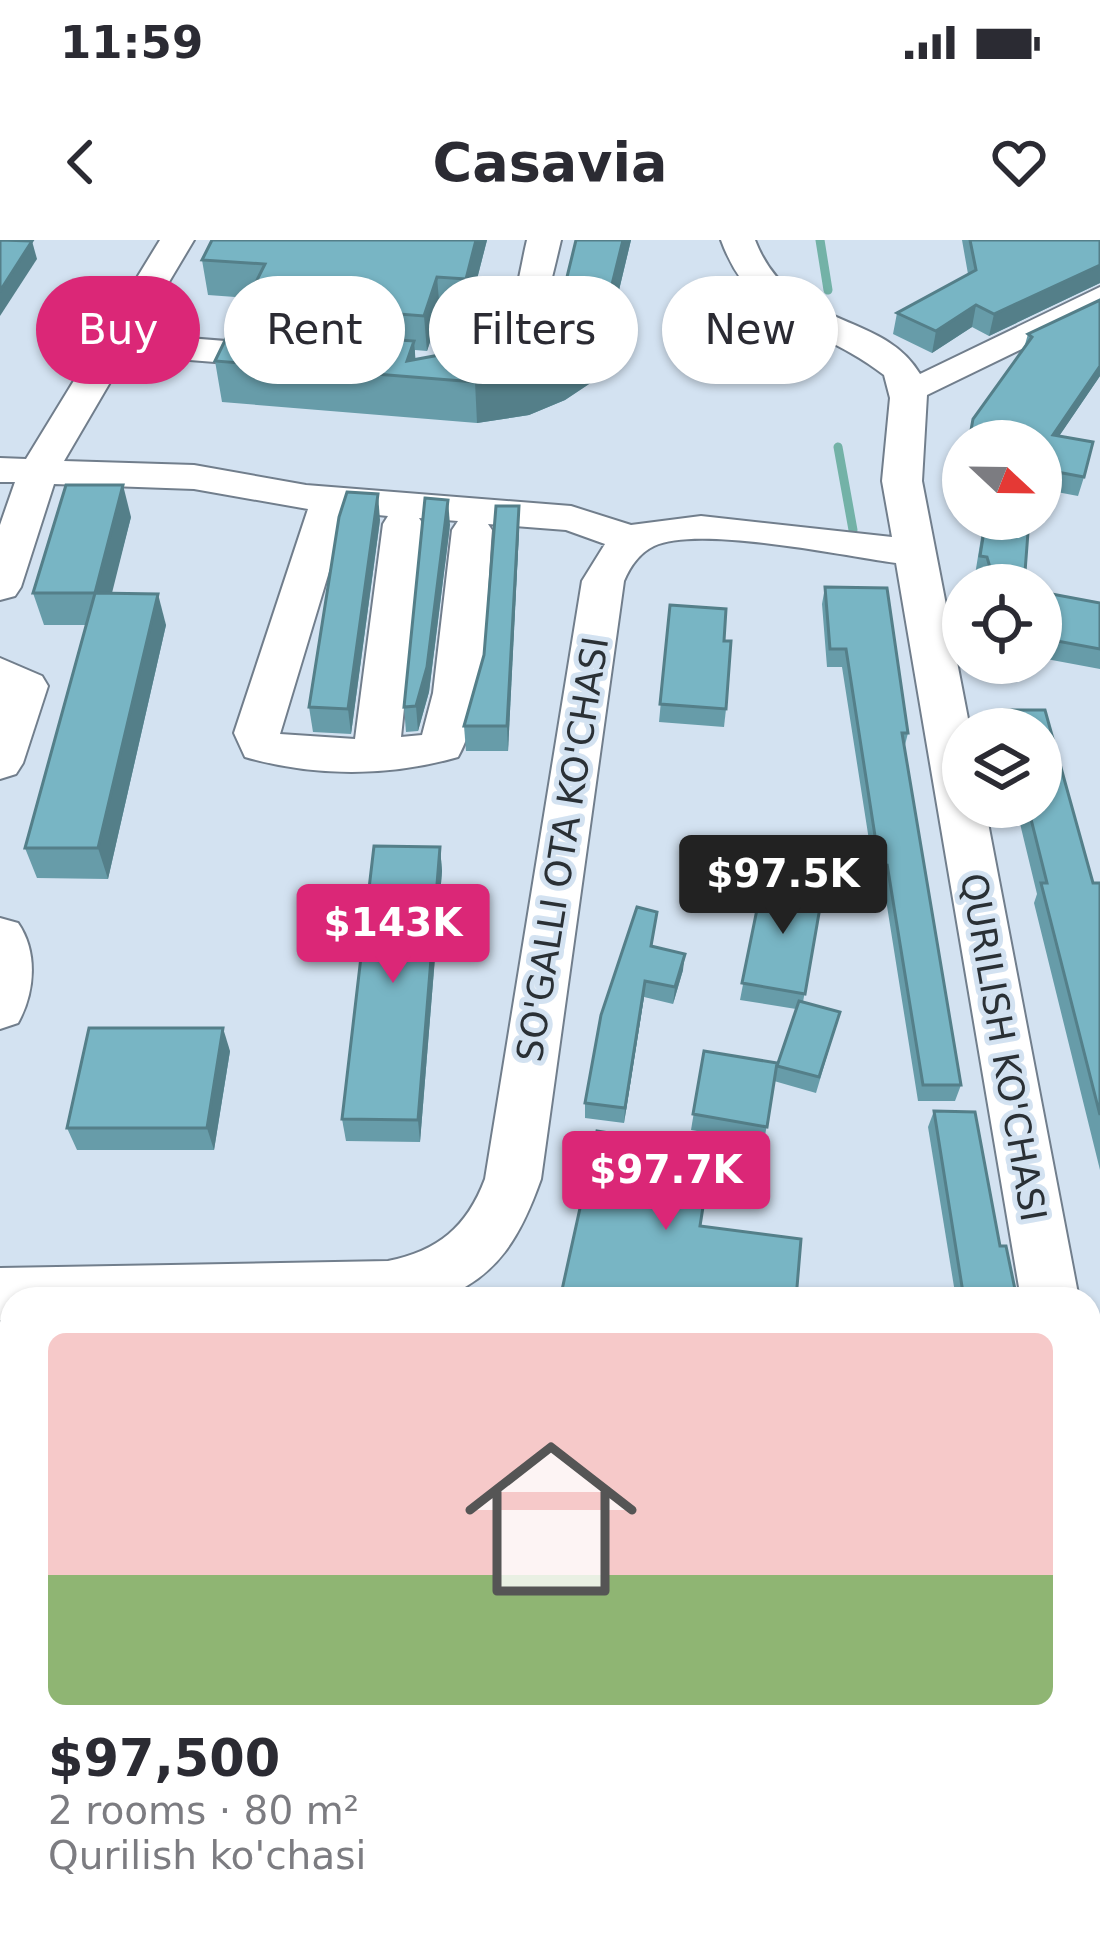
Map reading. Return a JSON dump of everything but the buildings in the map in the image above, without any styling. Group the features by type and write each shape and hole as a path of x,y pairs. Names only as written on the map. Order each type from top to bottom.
{"street":[{"path":"154,276 177,240"},
{"path":"410,366 456,369 502,358 514,342 544,240"},
{"path":"739,240 741,256 772,298 809,322 888,358 908,386 929,384 1100,297"},
{"path":"0,587 19,470 82,384"},
{"name":"QURILISH KO'CHASI","path":"908,386 902,457 914,553 1048,1287"},
{"path":"19,470 194,478 331,499 571,518 634,540 671,530 747,532 914,553"},
{"path":"331,499 257,733 261,746 286,755 411,753 442,746 455,693 472,530"},
{"path":"376,752 403,524"},
{"name":"SO'GALLI OTA KO'CHASI","path":"388,1287 439,1275 464,1262 502,1212 512,1179 603,581 614,559 634,540"},
{"path":"0,673 26,686 0,763"},
{"path":"0,937 8,950 0,1009"}],"waterway":[{"path":"820,240 826,276"},
{"path":"838,447 853,530"}]}
